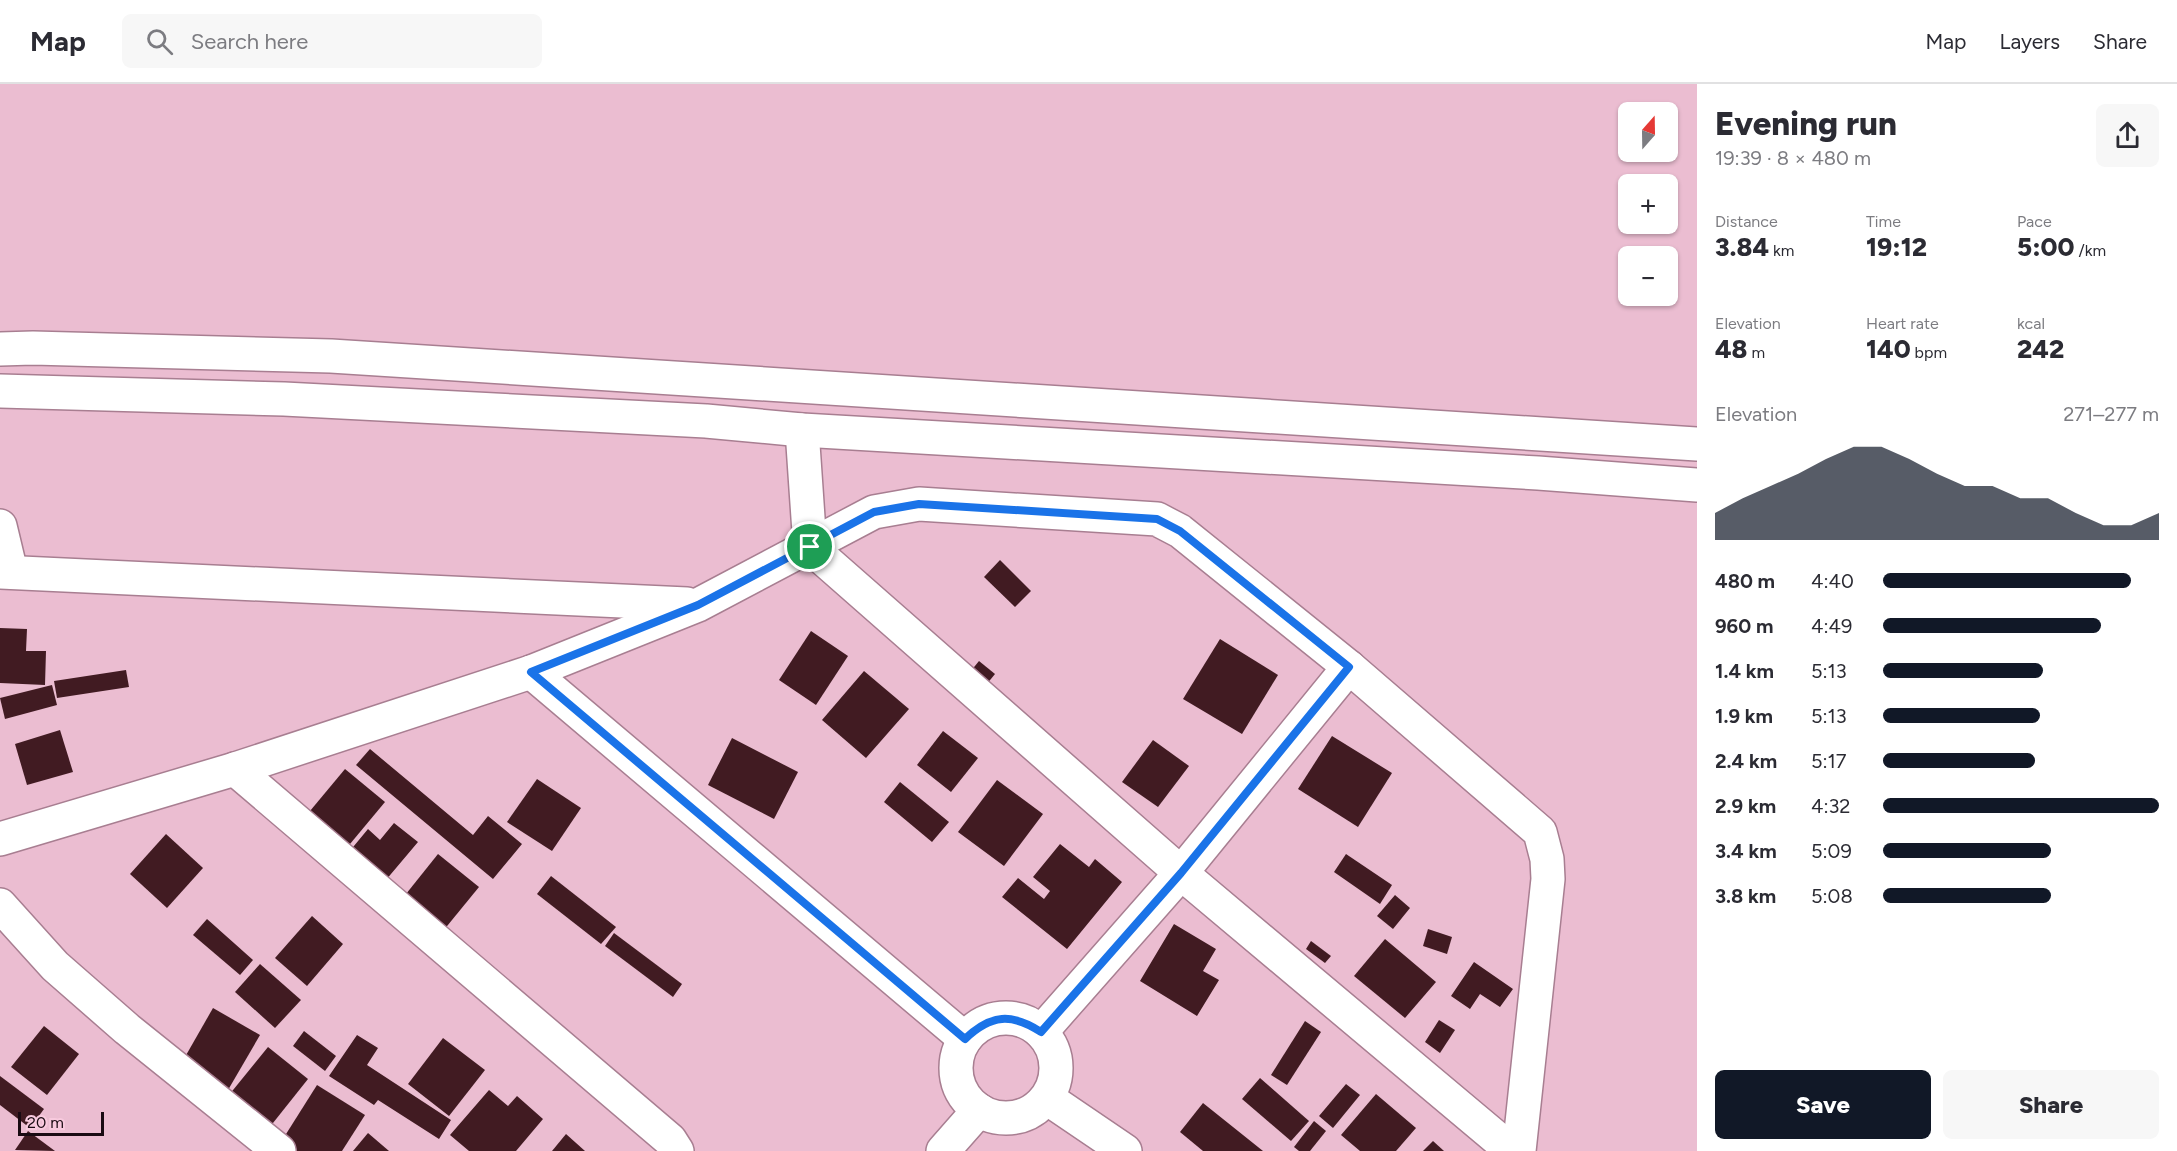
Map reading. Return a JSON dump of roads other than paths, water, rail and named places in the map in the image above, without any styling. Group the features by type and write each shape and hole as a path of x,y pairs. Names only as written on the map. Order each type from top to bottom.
{"street":[{"path":"0,349 331,356 1697,444"},
{"path":"0,391 284,399 706,421 802,430 1538,473 1697,485"},
{"path":"802,430 810,547 1181,873 1512,1151"},
{"path":"0,839 235,769 531,672 698,605 874,512 919,504 1157,519 1180,531 1349,667 1540,832 1547,859 1548,879 1519,1151"},
{"path":"0,526 5,572 698,605"},
{"path":"1041,1032 1181,873 1349,667"},
{"path":"531,672 965,1039"},
{"path":"235,769 670,1140 677,1151"},
{"path":"0,905 55,966 127,1029 279,1151"},
{"path":"1010,1018 1027,1022 1041,1032 1050,1043 1055,1057 1054,1085 1047,1098 1036,1109 1023,1116 1000,1117 978,1110 967,1099 959,1085 956,1069 958,1053 965,1039 977,1027 993,1020 1010,1018"},
{"path":"1047,1098 1125,1151"},
{"path":"943,1151 978,1110"}]}
